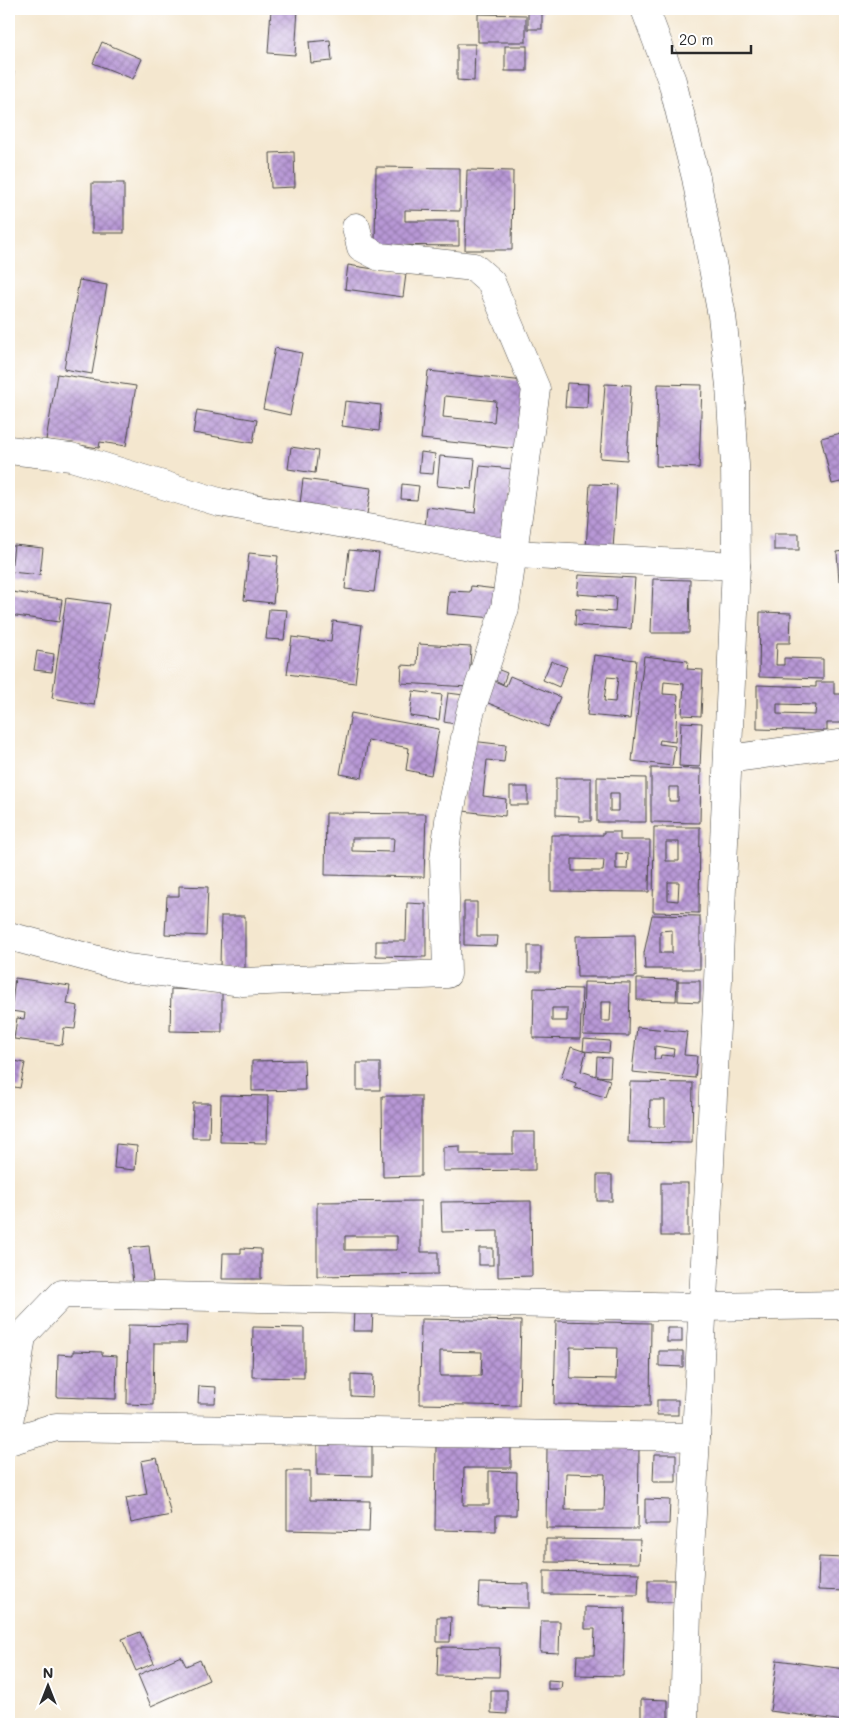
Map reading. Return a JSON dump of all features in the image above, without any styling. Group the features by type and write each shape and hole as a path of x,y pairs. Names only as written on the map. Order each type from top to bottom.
{"street":[{"path":"645,9 672,81 694,168 722,316 730,386 735,465 736,566 703,1307 687,1612 684,1724"},
{"path":"9,936 126,968 243,982 447,974 444,860 450,813 470,713 505,608 536,389 492,282 474,267 380,257 361,247 356,228"},
{"path":"9,450 71,457 218,502 514,554 736,566"},
{"path":"728,759 845,743"},
{"path":"9,1423 22,1336 62,1294 703,1307 845,1305"},
{"path":"9,1441 56,1427 696,1437"}],"building":[{"path":"271,9 298,9 295,55 268,53"},
{"path":"528,9 542,9 542,29 528,29"},
{"path":"478,14 526,15 526,42 478,42"},
{"path":"330,40 332,61 311,63 309,42"},
{"path":"102,42 142,59 133,79 93,63"},
{"path":"457,44 475,44 474,81 457,80"},
{"path":"505,46 527,46 527,71 505,71"},
{"path":"9,71 14,72 9,91"},
{"path":"294,152 295,187 271,188 270,153"},
{"path":"376,167 460,168 460,211 405,210 405,221 459,221 459,246 375,245"},
{"path":"467,170 513,171 512,250 465,250"},
{"path":"92,183 124,183 124,233 92,233"},
{"path":"348,265 406,274 403,297 345,289"},
{"path":"79,280 107,285 92,374 64,369"},
{"path":"275,348 302,353 290,415 263,409"},
{"path":"428,371 525,381 518,449 421,439","holes":["445,396 496,401 494,422 443,417"]},
{"path":"57,374 136,386 126,446 100,442 99,448 46,440"},
{"path":"567,383 588,384 587,408 565,407"},
{"path":"605,384 631,385 627,460 600,458"},
{"path":"658,384 702,385 699,468 656,466"},
{"path":"345,401 381,405 379,431 342,426"},
{"path":"197,410 257,420 253,443 193,433"},
{"path":"845,432 845,481 832,484 821,438"},
{"path":"291,447 318,451 315,473 288,469"},
{"path":"421,452 435,454 433,474 419,473"},
{"path":"440,456 475,459 472,489 437,486"},
{"path":"480,466 513,469 505,542 425,528 427,507 475,513"},
{"path":"303,479 371,488 367,514 300,504"},
{"path":"402,484 419,486 417,500 401,499"},
{"path":"590,484 617,485 613,550 586,549"},
{"path":"774,534 799,534 799,550 774,550"},
{"path":"14,545 43,548 40,575 11,572"},
{"path":"349,550 379,553 374,592 345,589"},
{"path":"845,551 845,580 839,581 837,552"},
{"path":"249,553 278,556 273,603 244,600"},
{"path":"579,575 635,578 631,629 575,625 576,609 615,612 616,597 577,594"},
{"path":"653,579 690,580 689,633 651,633"},
{"path":"471,586 496,589 494,618 447,614 449,591 470,592"},
{"path":"12,592 62,599 59,622 9,615"},
{"path":"66,598 109,604 94,705 52,698"},
{"path":"269,609 287,610 284,640 266,639"},
{"path":"760,612 791,613 790,643 777,643 776,665 784,665 784,658 823,659 823,679 759,677"},
{"path":"333,621 362,625 355,683 287,674 292,637 331,642"},
{"path":"418,644 471,647 469,687 401,683 402,665 417,666"},
{"path":"37,651 54,654 52,672 34,670"},
{"path":"594,655 636,660 630,719 587,715","holes":["607,677 618,678 615,702 604,701"]},
{"path":"644,656 688,661 687,669 703,670 701,716 682,715 684,684 664,682 663,694 678,695 675,742 660,740 659,744 675,746 672,766 632,761"},
{"path":"551,661 567,667 559,687 543,680"},
{"path":"497,669 507,673 503,684 493,679"},
{"path":"510,676 560,697 548,727 483,701 492,680 506,686"},
{"path":"816,682 834,682 834,694 842,694 841,723 827,723 827,731 757,729 757,685 816,687","holes":["777,704 816,705 815,715 777,714"]},
{"path":"413,691 442,695 439,720 410,716"},
{"path":"448,693 464,695 460,725 444,722"},
{"path":"351,713 439,729 431,775 406,770 409,748 368,740 362,778 340,774"},
{"path":"681,722 702,723 700,767 679,766"},
{"path":"471,741 506,745 504,762 487,760 483,796 506,799 505,816 463,811"},
{"path":"651,768 701,769 700,823 651,822","holes":["669,787 678,787 678,801 669,801"]},
{"path":"597,777 646,778 646,822 597,822","holes":["610,793 619,793 619,811 610,811"]},
{"path":"556,778 591,778 591,821 579,821 579,816 556,815"},
{"path":"510,787 528,787 528,805 510,805"},
{"path":"326,813 426,814 424,877 325,875","holes":["352,838 394,838 393,852 352,851"]},
{"path":"654,827 700,827 699,913 653,912","holes":["666,842 679,842 679,861 666,861","668,882 679,882 678,901 668,900"]},
{"path":"603,832 620,832 620,840 650,840 649,892 551,891 551,835 603,835","holes":["616,853 628,854 627,869 616,869","572,859 604,860 603,871 572,871"]},
{"path":"179,886 208,887 206,936 165,934 167,896 179,896"},
{"path":"464,902 477,902 477,936 498,936 497,946 464,945"},
{"path":"407,903 426,904 426,957 376,956 376,941 406,941"},
{"path":"652,915 700,916 700,969 645,969 644,953","holes":["672,930 672,953 660,953 660,931"]},
{"path":"221,916 245,916 245,968 220,967"},
{"path":"635,935 636,977 577,977 576,936"},
{"path":"528,946 541,946 541,972 528,972"},
{"path":"15,978 70,986 67,1004 78,1006 75,1029 64,1028 62,1045 14,1039 17,1018 24,1019 25,1013 11,1011"},
{"path":"637,979 677,980 676,1001 637,1000"},
{"path":"678,981 700,981 700,1002 678,1001"},
{"path":"584,982 630,983 629,1036 583,1035","holes":["601,1002 611,1002 610,1021 601,1021"]},
{"path":"534,988 582,989 580,1039 533,1038","holes":["552,1008 567,1008 567,1021 552,1021"]},
{"path":"171,989 222,991 222,1032 170,1031"},
{"path":"637,1027 687,1032 684,1055 697,1056 695,1078 632,1072","holes":["655,1046 674,1049 673,1056 661,1055 660,1059 654,1059"]},
{"path":"584,1039 610,1041 609,1053 583,1051"},
{"path":"571,1047 586,1052 581,1071 596,1076 597,1057 611,1058 610,1077 597,1076 610,1080 605,1097 575,1088 576,1083 561,1078"},
{"path":"9,1060 25,1063 20,1088 9,1086"},
{"path":"304,1060 305,1090 252,1091 252,1061"},
{"path":"357,1063 380,1063 380,1090 357,1090"},
{"path":"630,1082 693,1083 692,1143 628,1142","holes":["650,1100 665,1100 665,1127 649,1127"]},
{"path":"221,1095 268,1096 267,1143 220,1142"},
{"path":"382,1096 421,1096 421,1176 383,1177"},
{"path":"193,1103 210,1103 209,1138 192,1138"},
{"path":"513,1132 535,1132 535,1170 443,1171 443,1147 460,1146 460,1154 513,1154"},
{"path":"116,1144 137,1146 135,1170 114,1168"},
{"path":"597,1175 612,1175 612,1201 597,1201"},
{"path":"661,1183 688,1183 688,1236 661,1236"},
{"path":"421,1201 421,1252 438,1252 438,1274 317,1276 317,1202","holes":["345,1236 397,1236 397,1250 345,1250"]},
{"path":"531,1201 532,1276 498,1277 498,1231 442,1232 441,1202"},
{"path":"149,1246 153,1281 133,1283 129,1248"},
{"path":"241,1248 261,1249 261,1279 222,1279 223,1253 241,1253"},
{"path":"479,1248 493,1248 493,1265 479,1265"},
{"path":"354,1310 373,1311 372,1331 353,1331"},
{"path":"421,1319 521,1321 519,1406 420,1404","holes":["440,1351 482,1352 481,1376 440,1376"]},
{"path":"556,1321 651,1323 650,1406 554,1404","holes":["570,1347 617,1348 616,1379 570,1378"]},
{"path":"128,1325 187,1326 186,1343 154,1343 153,1405 127,1404"},
{"path":"253,1327 304,1328 304,1378 252,1377"},
{"path":"667,1328 682,1328 682,1342 667,1342"},
{"path":"73,1351 102,1352 102,1355 117,1356 116,1399 57,1397 58,1354 73,1355"},
{"path":"659,1351 683,1351 683,1367 659,1366"},
{"path":"351,1374 373,1375 372,1397 351,1396"},
{"path":"199,1386 216,1387 215,1403 198,1403"},
{"path":"657,1400 678,1400 678,1415 657,1415"},
{"path":"317,1445 372,1446 372,1476 317,1475"},
{"path":"436,1445 511,1447 511,1468 464,1468 463,1505 489,1505 489,1471 517,1472 516,1515 496,1515 496,1531 435,1530"},
{"path":"547,1448 639,1449 638,1529 546,1528","holes":["566,1473 605,1474 604,1510 565,1510"]},
{"path":"654,1454 676,1454 676,1482 653,1482"},
{"path":"157,1458 171,1515 131,1523 126,1498 147,1494 141,1461"},
{"path":"287,1471 310,1471 310,1500 370,1501 369,1532 287,1530"},
{"path":"645,1499 670,1500 669,1524 645,1524"},
{"path":"546,1539 640,1540 639,1563 546,1562"},
{"path":"819,1557 845,1558 845,1591 818,1590"},
{"path":"544,1571 639,1573 638,1595 544,1594"},
{"path":"648,1580 674,1580 674,1602 648,1602"},
{"path":"479,1583 529,1584 529,1608 478,1607"},
{"path":"585,1607 625,1608 623,1676 576,1675 577,1655 594,1655 595,1629 585,1629"},
{"path":"437,1617 451,1617 450,1642 437,1642"},
{"path":"541,1621 560,1621 559,1653 540,1652"},
{"path":"140,1632 154,1663 136,1671 122,1639"},
{"path":"438,1647 500,1648 499,1677 437,1676"},
{"path":"181,1656 186,1666 200,1660 209,1680 151,1706 138,1675"},
{"path":"777,1660 845,1669 845,1721 770,1711"},
{"path":"548,1680 562,1681 561,1689 548,1689"},
{"path":"491,1690 507,1690 507,1714 491,1713"},
{"path":"641,1699 668,1700 668,1724 641,1724"}]}
